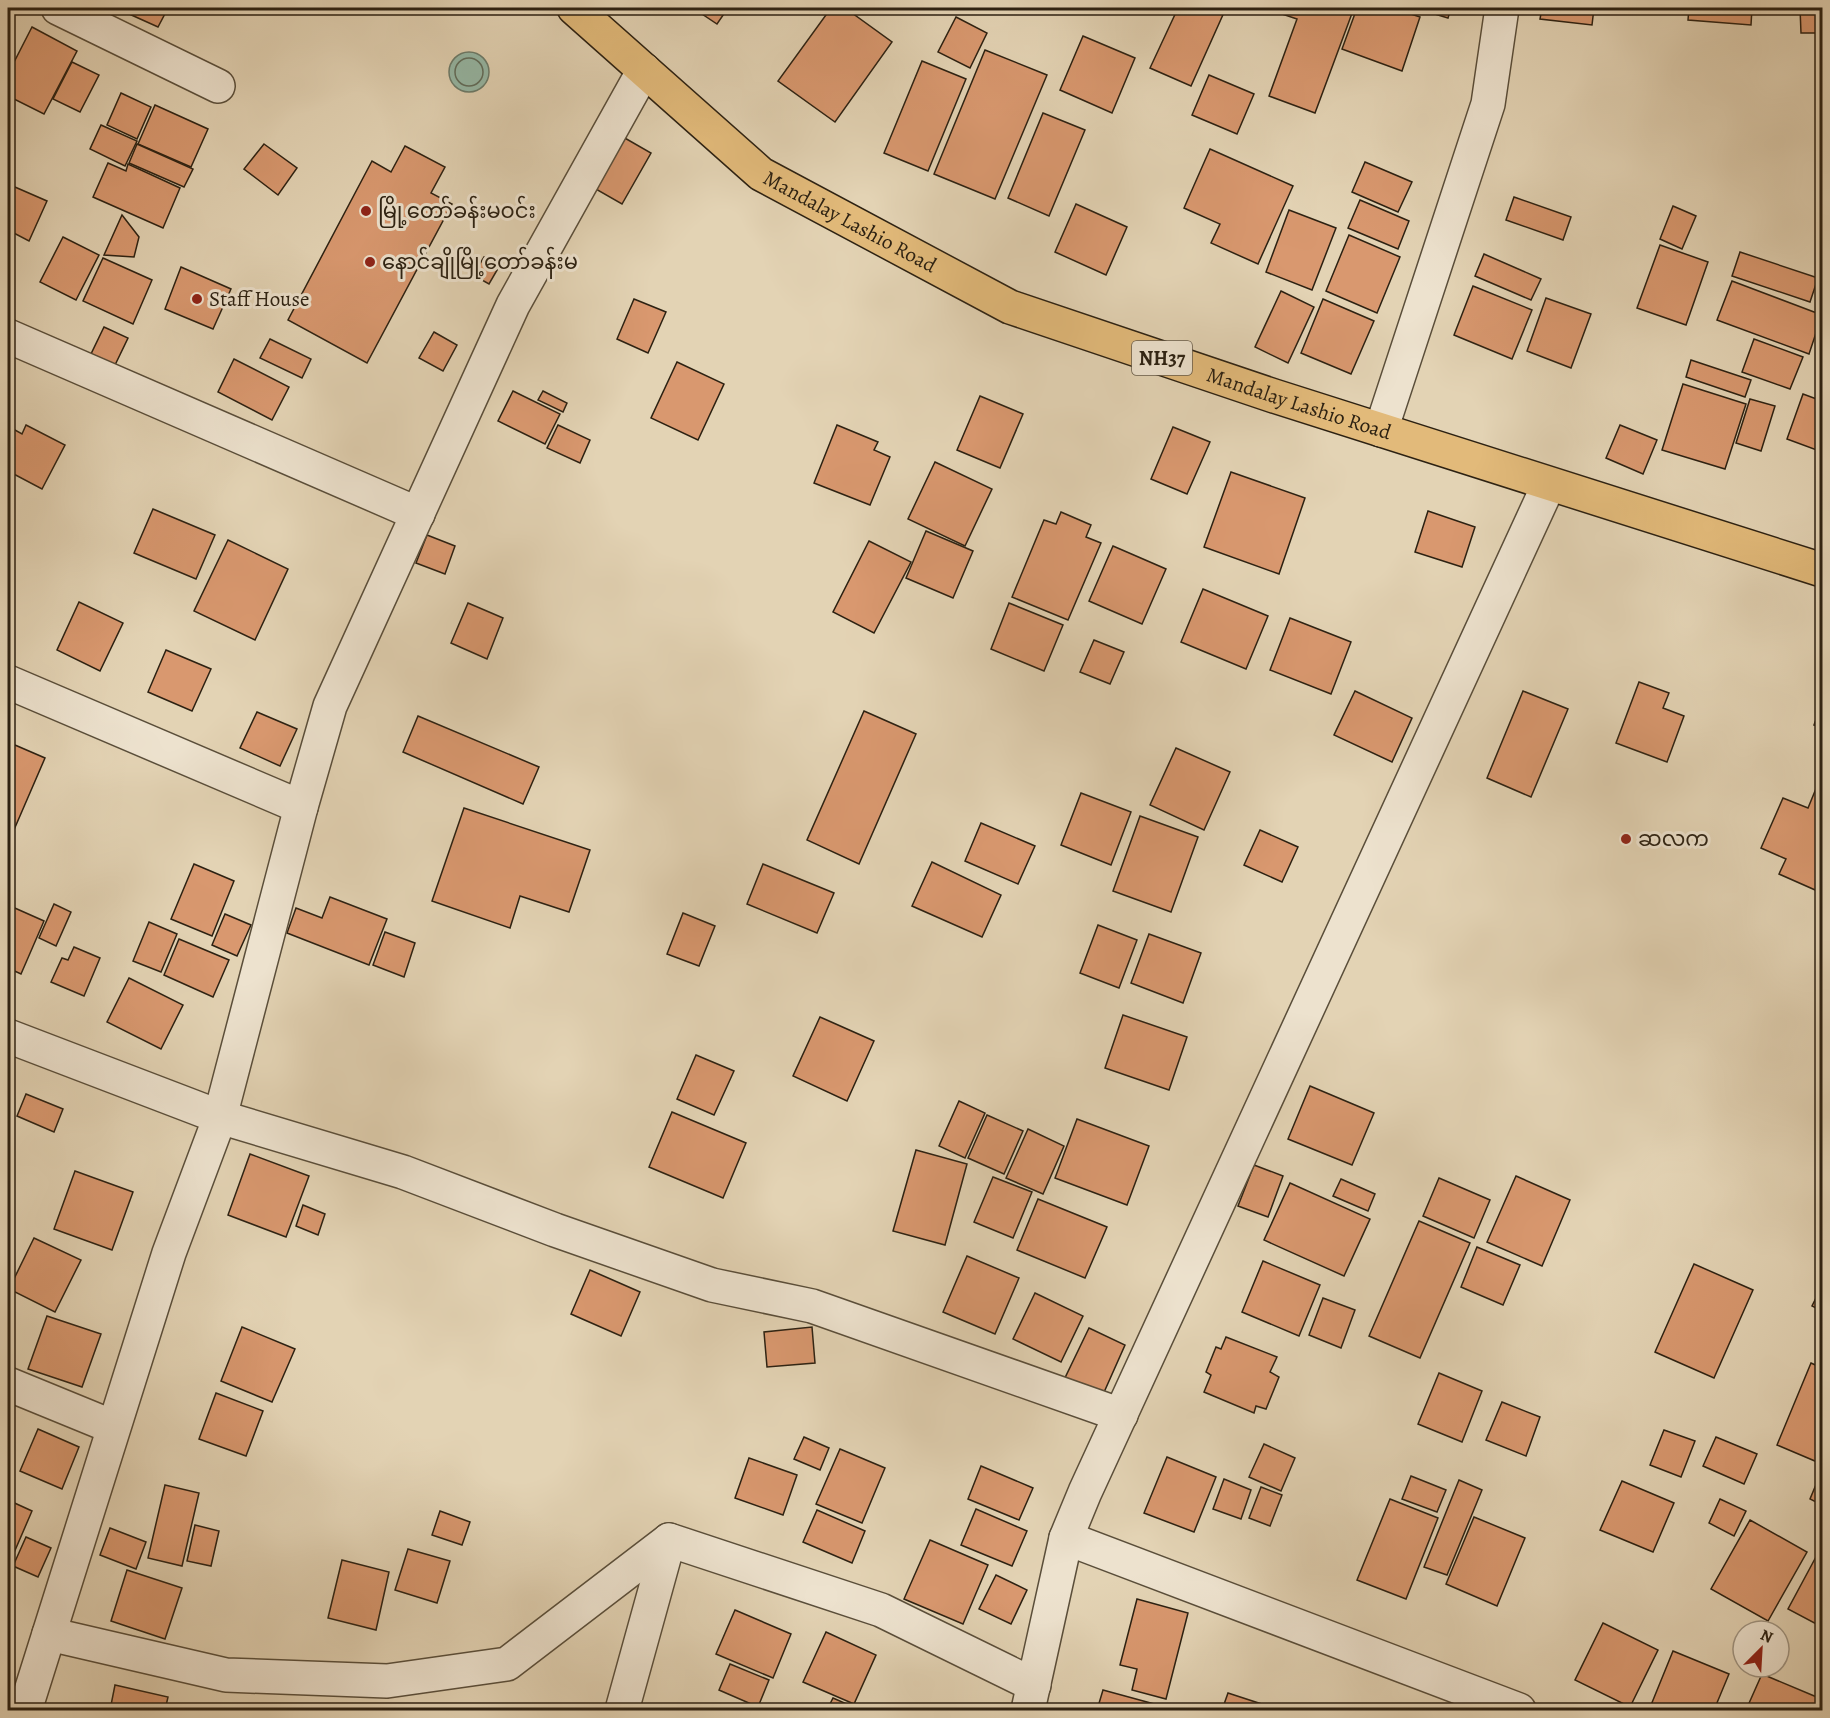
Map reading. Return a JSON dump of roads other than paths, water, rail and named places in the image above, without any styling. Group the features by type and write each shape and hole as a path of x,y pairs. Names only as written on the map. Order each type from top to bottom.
{"highway":[{"name":"Mandalay Lashio Road","path":"574,8 761,174 1010,307 1381,430 1822,570"}],"street":[{"path":"58,8 218,86"},
{"path":"1381,430 1488,104 1502,8"},
{"path":"25,1710 169,1253 220,1117 301,807 330,706 513,305 644,70"},
{"path":"8,336 418,514"},
{"path":"669,1540 881,1610 1031,1698 1066,1538 1549,484"},
{"path":"8,682 301,807"},
{"path":"8,1036 220,1117 403,1172 555,1230 712,1285 812,1306 1122,1415"},
{"path":"8,1384 113,1427"},
{"path":"1066,1538 1519,1710"},
{"path":"48,1634 226,1675 387,1681 507,1664 669,1540"},
{"path":"622,1710 669,1540"}],"water":[{"path":"469,52 483,58 489,72 483,86 469,92 455,86 449,72 455,58"}],"place":[{"name":"မြို့တော်ခန်းမဝင်း","path":"366,211"},
{"name":"နောင်ချိုမြို့တော်ခန်းမ","path":"370,262"},
{"name":"Staff House","path":"197,299"},
{"name":"ဆလက","path":"1626,839"}]}
